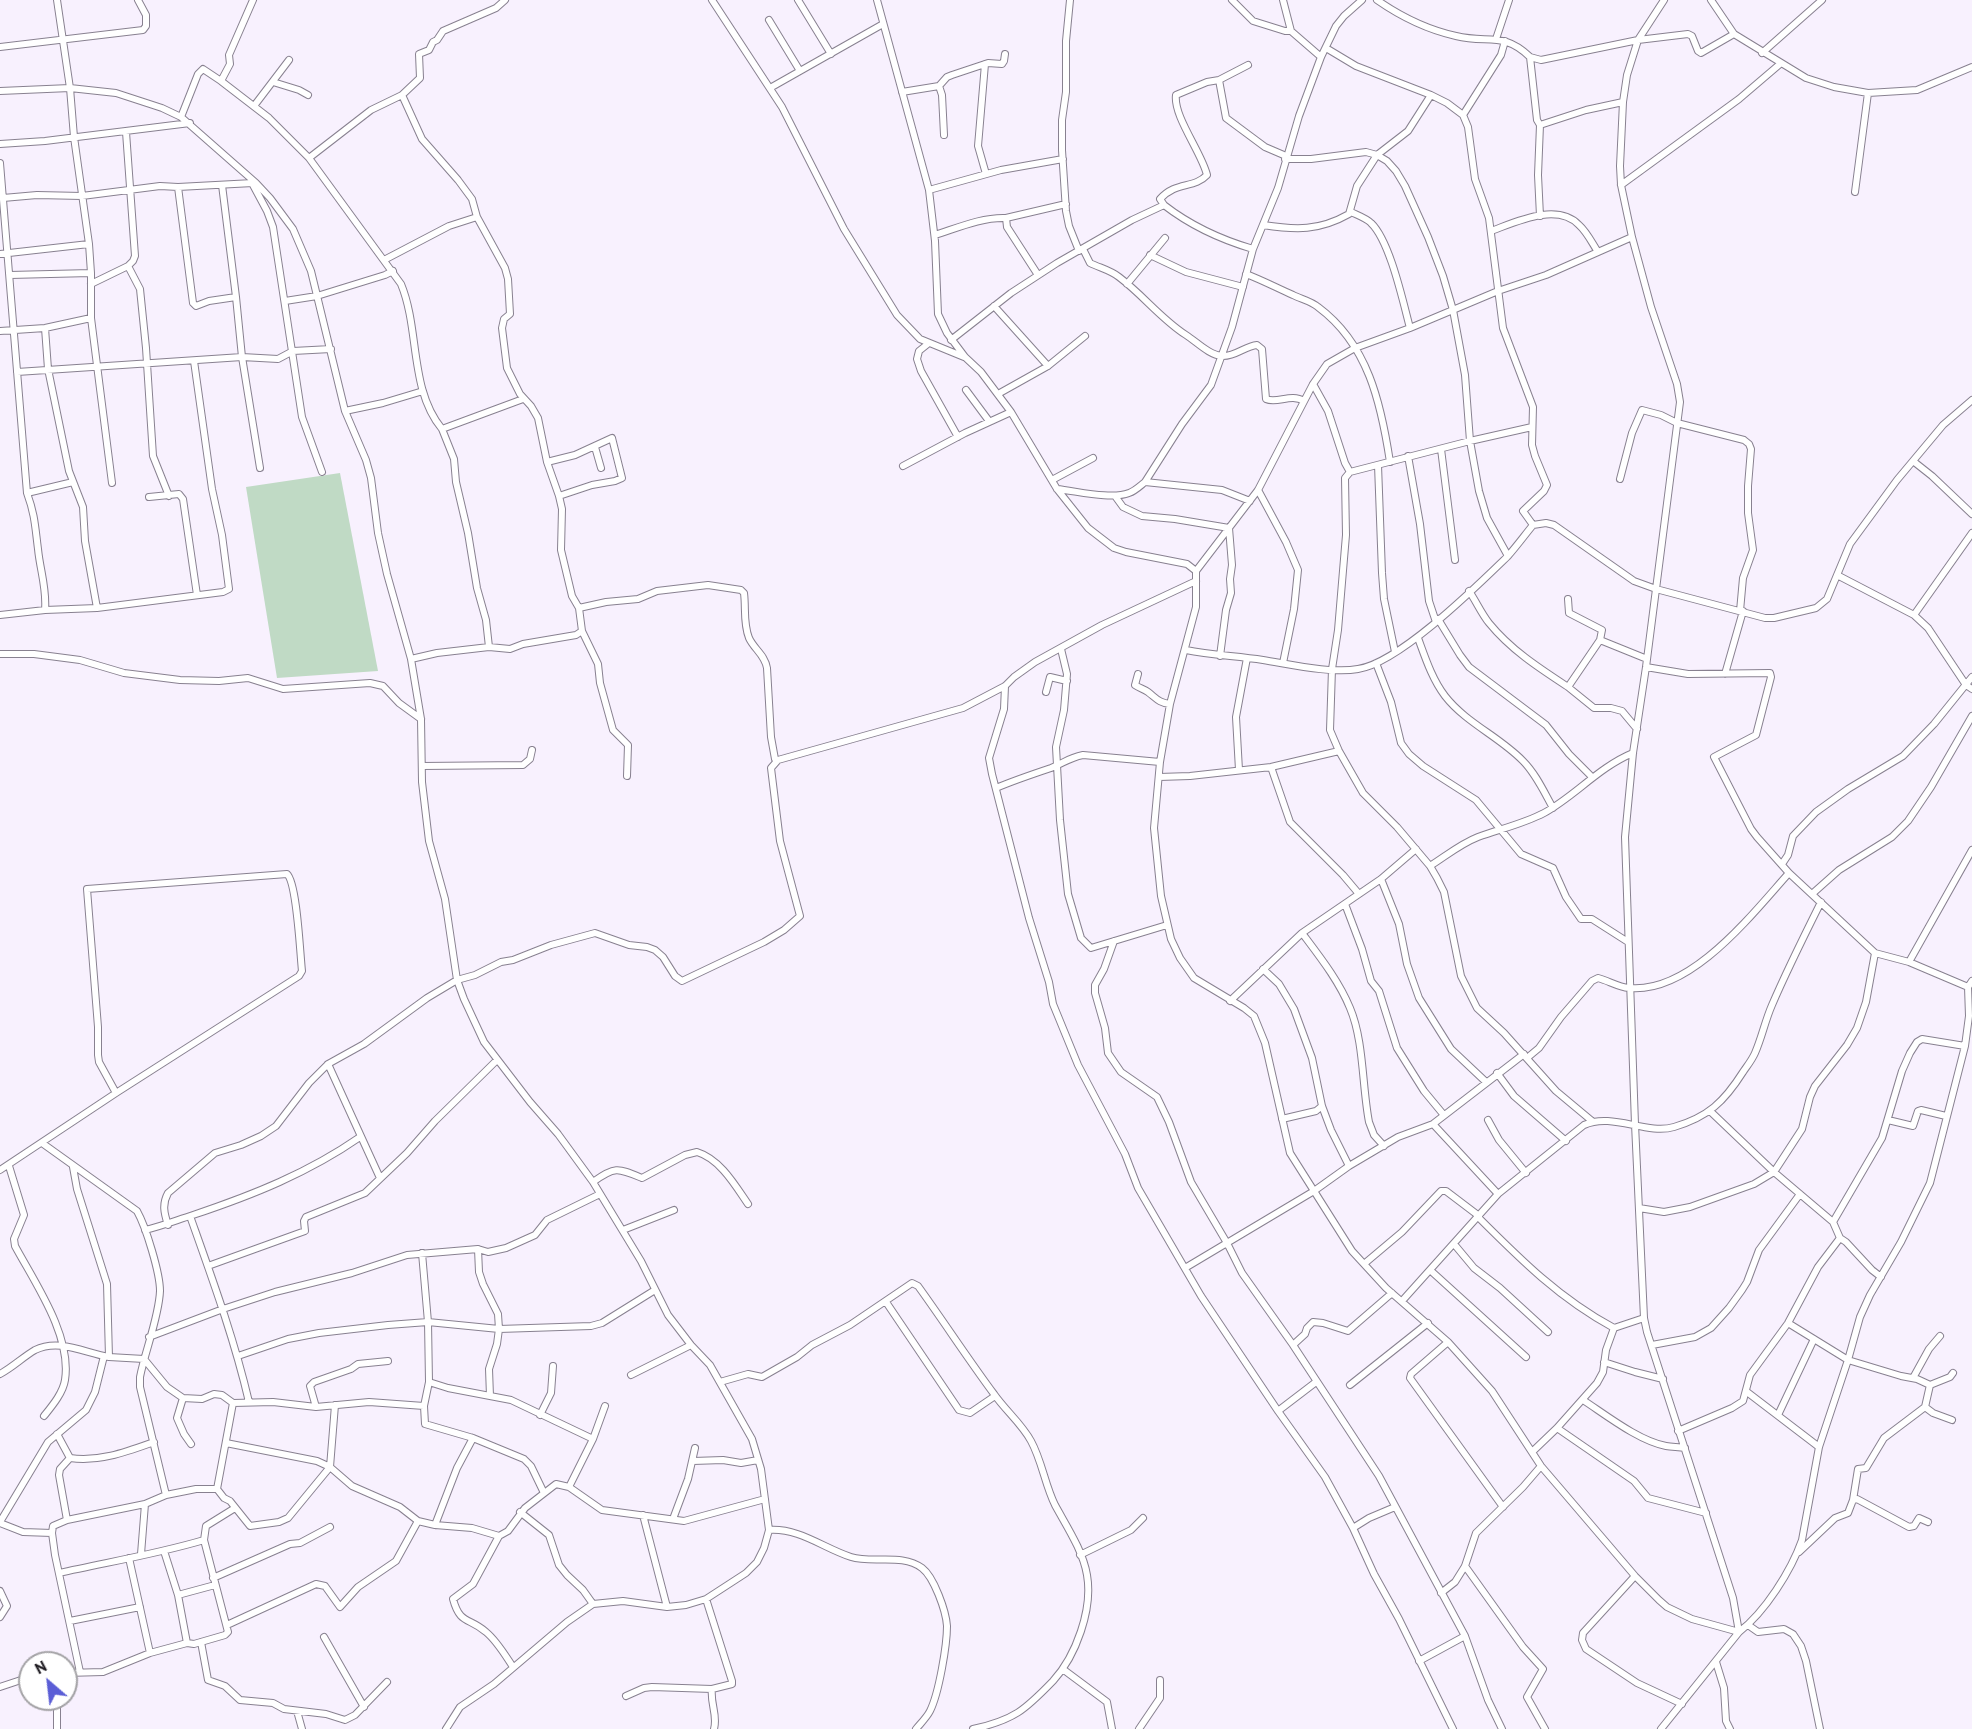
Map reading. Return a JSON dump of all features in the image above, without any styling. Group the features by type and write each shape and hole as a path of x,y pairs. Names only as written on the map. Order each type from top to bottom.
{"street":[{"path":"57,0 64,39 74,137 89,244 92,284 91,318 112,483"},
{"path":"0,47 143,30 147,26 146,15 138,0"},
{"path":"221,81 230,64 229,55 253,0"},
{"path":"309,158 371,110 402,95 420,78 418,54 429,50 439,34 496,8 505,0"},
{"path":"712,0 770,88 804,147 844,229 884,296 911,332 920,339 965,357"},
{"path":"798,0 831,54"},
{"path":"876,0 929,190 935,235 938,314 951,340 998,394 1057,489 1088,528 1114,548 1149,557 1173,560 1187,564 1196,571"},
{"path":"1070,0 1066,51 1066,93 1062,120 1063,159 1069,226 1081,250 1090,263 1106,269 1127,284 1177,331 1204,348 1222,356 1233,354 1250,345 1257,345 1262,349 1266,399 1294,397 1304,401"},
{"path":"1232,0 1253,21 1291,31"},
{"path":"1283,0 1291,31 1296,38 1321,57"},
{"path":"1057,489 1116,496 1129,493 1145,482 1211,384 1222,356 1253,249 1278,188 1286,157 1321,57 1331,34 1340,21 1362,0"},
{"path":"1377,0 1392,11 1455,36 1496,39 1514,44 1534,60 1638,40 1688,34 1692,36 1701,53 1734,34"},
{"path":"1496,39 1509,0"},
{"path":"1664,0 1638,40 1627,75 1619,154 1621,185 1632,237 1651,307 1679,393 1647,667 1633,753 1625,837 1635,1124 1644,1318 1678,1431 1733,1598 1739,1632"},
{"path":"1711,0 1734,34 1806,78 1841,89 1868,93 1917,90 1972,68"},
{"path":"1762,53 1822,0"},
{"path":"769,20 800,71"},
{"path":"770,88 883,24"},
{"path":"1463,115 1501,55 1506,41"},
{"path":"1501,55 1514,44"},
{"path":"1326,48 1356,66 1431,95 1463,115 1468,127 1475,179 1489,219 1503,328 1533,407 1534,456 1547,485 1544,491 1523,511 1533,525"},
{"path":"902,92 939,86 947,77 985,64 1002,64 1005,54"},
{"path":"1530,57 1537,120 1540,125 1538,175 1540,216"},
{"path":"254,106 289,60"},
{"path":"985,64 978,146 986,174"},
{"path":"1621,185 1739,99 1780,64"},
{"path":"1248,65 1218,80 1207,82 1176,95 1179,113 1207,176 1196,182 1166,191 1160,198 1164,205 1184,221 1225,241 1253,249"},
{"path":"181,117 200,71 203,69 269,118 309,158 393,271 409,303 417,371 423,391 456,464 456,482 468,533 477,588 486,620 489,647"},
{"path":"1218,80 1226,118 1265,147 1286,157 1311,159 1366,152 1387,161 1396,171 1432,247 1453,310 1465,375 1470,441 1481,502 1508,556"},
{"path":"273,82 308,95"},
{"path":"939,86 942,94 944,135"},
{"path":"0,91 70,88 116,93 162,108 190,123 270,198 294,229 311,271 345,411 366,460 387,574 411,659 421,719 422,766 429,842 445,899 457,980 484,1042 558,1134 593,1182 623,1230 668,1316 710,1365 752,1439 758,1460 770,1530 757,1562 746,1573 706,1599 668,1607 623,1602 593,1604 567,1622 494,1684 460,1707 446,1729"},
{"path":"1855,192 1868,93"},
{"path":"402,95 422,139 472,199 477,217 498,254 508,279 510,314 503,323 507,368 523,399 538,417 547,462 562,510 561,550 572,596 579,608 582,631 598,664 600,683 613,730 628,745 627,776"},
{"path":"1263,225 1295,230 1319,226 1343,218 1351,212 1353,195 1357,186 1377,155 1408,131 1431,95"},
{"path":"1540,125 1586,110 1623,102"},
{"path":"0,144 126,132 190,123"},
{"path":"92,284 128,266 135,256 126,132"},
{"path":"929,190 986,174 1063,159"},
{"path":"0,164 4,254 10,275 27,493 35,514 46,595 45,610"},
{"path":"3,198 37,195 82,196 130,189 254,183"},
{"path":"254,183 273,227 302,417 322,472"},
{"path":"222,185 242,357 260,468"},
{"path":"178,187 193,303 196,306 209,301 236,297"},
{"path":"935,235 975,222 997,217 1006,218 1066,204"},
{"path":"951,340 1038,275 1132,220 1164,205"},
{"path":"1351,212 1368,220 1380,237 1396,279 1410,328"},
{"path":"1491,231 1540,216 1561,215 1579,225 1598,252"},
{"path":"384,260 449,226 477,217"},
{"path":"1006,218 1007,227 1038,275"},
{"path":"1632,237 1526,283 1498,291 1355,348 1327,364 1313,384 1258,490 1196,571 1196,607 1170,704 1160,762 1154,828 1161,896 1171,939 1186,969 1203,985 1244,1008 1254,1016 1260,1026 1290,1153 1352,1251 1392,1293 1449,1341 1492,1390 1541,1466 1635,1576 1659,1600 1692,1618 1739,1632"},
{"path":"1127,284 1164,238"},
{"path":"4,254 89,244"},
{"path":"1150,255 1186,272 1243,287"},
{"path":"128,266 140,289 153,456 169,496"},
{"path":"285,301 317,296 393,271"},
{"path":"10,275 91,273"},
{"path":"1246,274 1316,305 1335,322 1355,348 1371,376 1385,429 1390,462"},
{"path":"994,306 1048,366"},
{"path":"0,331 45,328 91,318"},
{"path":"45,328 48,369 73,482 83,507 85,541 97,608"},
{"path":"998,394 1048,366 1085,336"},
{"path":"929,343 919,351 917,359 921,371 958,437"},
{"path":"17,372 242,357 278,359 293,351 331,349"},
{"path":"0,615 97,608 223,592 228,589 222,535 212,489 194,361"},
{"path":"1313,384 1328,411 1350,472"},
{"path":"966,390 989,421"},
{"path":"345,411 423,391"},
{"path":"442,429 523,399"},
{"path":"1186,650 1332,669 1358,669 1376,663 1418,638 1508,556 1533,525 1546,523 1554,525 1626,576 1656,589 1765,618 1816,608 1827,599 1850,544 1897,480 1943,425 1972,400"},
{"path":"1620,479 1632,433 1642,410 1661,415 1677,423 1744,440 1752,449 1748,513 1753,550 1743,578 1741,611 1725,674"},
{"path":"903,466 1011,412"},
{"path":"1532,427 1408,456 1350,472 1345,478 1346,536 1338,630 1332,669 1330,726 1339,751 1363,793 1430,866 1444,892 1461,976 1477,1008 1556,1091 1592,1121"},
{"path":"547,462 569,457 612,438 622,478 559,496"},
{"path":"595,447 601,468"},
{"path":"1441,449 1455,560"},
{"path":"1408,456 1420,524 1429,600 1437,620 1469,667 1546,725 1569,754 1592,777"},
{"path":"1052,480 1093,458"},
{"path":"1913,461 1972,514"},
{"path":"1378,465 1384,599 1395,652"},
{"path":"27,493 73,482"},
{"path":"1145,482 1222,490 1250,501"},
{"path":"1258,490 1298,570 1294,609 1284,663"},
{"path":"150,497 179,494 183,499 197,595"},
{"path":"1116,496 1123,507 1142,516 1229,528"},
{"path":"1220,656 1232,565 1229,528"},
{"path":"1914,615 1972,533"},
{"path":"1838,575 1914,615 1928,628 1966,684 1972,689"},
{"path":"168,1225 164,1206 168,1193 215,1153 241,1145 276,1126 309,1083 328,1064 364,1044 427,998 457,980 476,975 501,962 523,957 587,933 594,933 629,945 655,950 663,957 675,976 682,981 784,930 800,916 780,841 771,768 774,763 963,708 1005,686 1035,662 1102,625 1196,581"},
{"path":"579,608 638,599 657,591 708,585 741,590 745,598 748,634 766,661 771,737 775,759"},
{"path":"1469,591 1486,620 1521,655 1594,708 1611,708 1622,711 1637,729"},
{"path":"1568,599 1569,614 1602,630 1600,640 1568,687"},
{"path":"411,659 437,653 489,647 510,649 523,644 576,635 582,631"},
{"path":"1418,638 1443,694 1461,712 1523,760 1532,771 1553,808"},
{"path":"1600,640 1647,659"},
{"path":"1061,649 1065,659 1067,681 1056,747 1060,820 1068,894 1081,938 1091,948 1167,925"},
{"path":"0,654 34,654 80,660 124,674 180,680 219,681 248,678 284,689 370,682 383,686 399,703 421,719"},
{"path":"1239,770 1236,723 1247,658"},
{"path":"1376,663 1391,702 1401,742 1405,748 1423,766 1476,800 1521,854 1553,868 1566,897 1581,919 1592,919 1628,942"},
{"path":"1647,667 1688,674 1767,673 1771,675 1756,735 1715,756 1714,759 1751,829 1789,873 1875,953 1909,962 1970,984 1965,1046 1930,1183 1860,1317 1819,1447 1802,1540 1797,1554 1760,1613 1739,1632 1661,1729"},
{"path":"1138,674 1135,685 1137,687 1162,703 1170,704"},
{"path":"1046,692 1050,677 1067,681"},
{"path":"1782,864 1788,855 1793,836 1816,812 1848,789 1903,756 1934,724 1972,677"},
{"path":"1005,686 1004,709 989,758 1029,918 1064,1035 1125,1154 1138,1188 1201,1296 1325,1477 1353,1528 1453,1729"},
{"path":"1812,894 1839,870 1892,837 1908,821 1931,788 1972,716"},
{"path":"422,766 523,765 530,759 532,750"},
{"path":"1159,777 1271,767 1339,751"},
{"path":"1430,866 1460,846 1553,808 1592,777 1633,753"},
{"path":"996,788 1026,775 1057,766 1071,757 1083,755 1160,762"},
{"path":"1271,767 1290,822 1359,894"},
{"path":"1230,1001 1302,933 1381,879 1416,849"},
{"path":"1909,962 1972,850"},
{"path":"1185,1268 1314,1191 1349,1166 1408,1133 1433,1124 1497,1074 1539,1048 1561,1017 1592,981 1598,978 1618,986 1631,988 1675,980 1736,933 1789,873"},
{"path":"0,1170 299,976 302,970 298,928 292,882 287,874 87,889 98,1027 98,1055 99,1062 116,1093"},
{"path":"1381,879 1399,924 1410,974 1419,998 1451,1049 1486,1082"},
{"path":"1402,1301 1498,1194 1584,1125 1592,1121 1635,1124 1652,1130 1670,1128 1702,1117 1710,1111 1732,1090 1755,1055 1771,1007 1821,902"},
{"path":"1345,904 1371,981 1379,991 1397,1048 1424,1091 1443,1114"},
{"path":"1302,933 1328,968 1351,1009 1357,1032 1369,1122 1374,1135 1384,1146"},
{"path":"1114,941 1104,969 1095,985 1108,1053 1122,1072 1156,1097 1169,1122 1191,1182 1249,1285 1293,1345 1379,1476 1465,1636 1488,1700 1502,1729"},
{"path":"1639,1209 1664,1212 1690,1207 1755,1184 1774,1172 1802,1129 1815,1086 1847,1045 1857,1028 1866,1002 1875,953"},
{"path":"1263,969 1279,984 1294,1009 1312,1058 1322,1106 1349,1166"},
{"path":"1833,1222 1882,1138 1902,1071 1917,1042 1922,1039 1965,1046"},
{"path":"208,1266 306,1232 304,1221 306,1217 365,1193 497,1060"},
{"path":"328,1064 380,1178"},
{"path":"1497,1074 1514,1096 1566,1141"},
{"path":"1282,1119 1316,1111 1322,1106"},
{"path":"1888,1120 1913,1126 1918,1111 1921,1110 1946,1116"},
{"path":"1710,1111 1774,1172 1833,1222 1840,1238 1881,1277"},
{"path":"1488,1120 1499,1140 1526,1173"},
{"path":"1433,1124 1498,1194"},
{"path":"145,1230 168,1225 282,1183 342,1150 360,1137"},
{"path":"42,1143 137,1211 145,1230 158,1273 160,1290 140,1387 166,1495"},
{"path":"593,1182 611,1170 629,1172 642,1178 685,1155 697,1152 710,1158 720,1168 748,1204"},
{"path":"9,1166 24,1212 23,1221 14,1239 15,1246 45,1301 64,1345 63,1387 44,1416"},
{"path":"52,1533 23,1532 0,1523 42,1451 57,1434 86,1410 95,1392 106,1356 107,1284 77,1189 73,1167"},
{"path":"1364,1264 1402,1232 1441,1191 1446,1191 1478,1216 1559,1293 1585,1313 1614,1328 1644,1318"},
{"path":"149,1337 275,1292 352,1274 407,1255 478,1249 489,1252 506,1248 535,1234 547,1220 600,1194"},
{"path":"1652,1345 1695,1337 1711,1328 1729,1308 1747,1282 1759,1250 1800,1194"},
{"path":"623,1230 674,1210"},
{"path":"190,1216 238,1356 249,1401"},
{"path":"1678,1431 1743,1401 1750,1375 1788,1323 1818,1267 1840,1238"},
{"path":"1454,1244 1474,1268 1500,1288 1548,1332"},
{"path":"478,1249 479,1272 498,1314 497,1344 489,1369 490,1396"},
{"path":"422,1253 428,1322 429,1382 424,1406 424,1424 473,1438 524,1459 531,1466 544,1493"},
{"path":"1430,1270 1526,1357"},
{"path":"720,1382 748,1374 762,1377 797,1357 812,1345 850,1325 912,1283 916,1284 995,1396 1031,1440 1054,1503 1080,1555 1087,1575 1088,1593 1082,1631 1072,1657 1064,1670 1040,1695 1018,1714 997,1724 974,1729"},
{"path":"238,1356 319,1333 428,1322 499,1329 591,1326 602,1323 655,1290"},
{"path":"1293,1345 1305,1334 1306,1328 1313,1322 1348,1331 1392,1293"},
{"path":"886,1302 959,1410 970,1413 995,1396"},
{"path":"1350,1385 1428,1323"},
{"path":"1788,1323 1848,1360 1930,1385 1950,1377 1953,1373"},
{"path":"1532,1452 1557,1428 1601,1378 1614,1328"},
{"path":"1913,1378 1929,1349 1940,1336"},
{"path":"1778,1415 1814,1339"},
{"path":"1449,1341 1410,1378 1503,1507"},
{"path":"0,1374 36,1350 52,1345 64,1345 106,1356 144,1359 167,1387 183,1398 202,1400 214,1394 222,1395 233,1403 249,1401 316,1407 369,1402 424,1406"},
{"path":"631,1375 691,1345"},
{"path":"316,1407 310,1386 314,1382 351,1369 358,1364 388,1361"},
{"path":"1604,1362 1663,1378"},
{"path":"540,1415 551,1393 553,1366"},
{"path":"429,1382 511,1400 593,1439"},
{"path":"1278,1411 1316,1382"},
{"path":"1797,1554 1835,1518 1848,1513 1853,1500 1858,1469 1866,1468 1884,1438 1925,1407 1930,1385"},
{"path":"1747,1392 1819,1447"},
{"path":"183,1398 177,1418 179,1426 191,1444"},
{"path":"1583,1400 1651,1440 1666,1446 1685,1448"},
{"path":"217,1489 233,1403"},
{"path":"235,1508 206,1526 204,1540 228,1632 225,1635 194,1644 187,1643 150,1653 103,1672 80,1672 52,1533 53,1526 67,1520 196,1489 217,1489 235,1508 250,1526 283,1521 288,1518 330,1467 335,1405"},
{"path":"569,1487 593,1439 605,1406"},
{"path":"1925,1407 1952,1420"},
{"path":"1557,1428 1634,1481 1647,1498 1706,1513"},
{"path":"57,1434 70,1458"},
{"path":"435,1525 457,1468 473,1438"},
{"path":"70,1458 86,1460 104,1458 154,1442"},
{"path":"226,1443 308,1458 330,1467 352,1486 400,1507 418,1521 472,1528 499,1536"},
{"path":"673,1519 693,1461 695,1448"},
{"path":"67,1520 59,1475 60,1469 70,1458"},
{"path":"693,1461 723,1460 741,1463 758,1460"},
{"path":"1441,1593 1455,1582 1465,1566 1476,1533 1541,1466"},
{"path":"513,1667 486,1632 460,1617 453,1599 473,1584 499,1536 508,1531 520,1512 556,1484 569,1487 602,1510 673,1519 693,1520 765,1499"},
{"path":"1853,1500 1857,1499 1909,1527 1914,1526 1919,1518 1928,1522"},
{"path":"141,1554 145,1503"},
{"path":"1353,1528 1395,1507"},
{"path":"520,1512 549,1535 559,1565 593,1604"},
{"path":"642,1515 668,1607"},
{"path":"1080,1555 1131,1530 1143,1518"},
{"path":"227,1625 316,1584 325,1586 340,1606 358,1587 396,1561 418,1521"},
{"path":"178,1595 214,1581 290,1544 300,1543 330,1527"},
{"path":"770,1530 791,1531 851,1557 910,1562 928,1574 944,1610 947,1626 942,1667 930,1711 916,1729"},
{"path":"60,1572 164,1551 204,1540"},
{"path":"164,1551 178,1595 187,1643"},
{"path":"129,1558 150,1653"},
{"path":"1465,1566 1523,1647 1543,1669 1527,1697 1545,1729"},
{"path":"1635,1576 1583,1633 1582,1640 1586,1649 1637,1683 1682,1704"},
{"path":"0,1592 7,1606 0,1617"},
{"path":"626,1696 652,1687 712,1689 732,1684 706,1599"},
{"path":"70,1621 140,1607"},
{"path":"1748,1625 1758,1632 1784,1629 1797,1638 1806,1661 1820,1729"},
{"path":"1419,1661 1465,1636"},
{"path":"324,1637 364,1707"},
{"path":"201,1642 209,1681 225,1686 240,1700 273,1702 284,1708 327,1714 345,1720 364,1707 387,1682"},
{"path":"1716,1662 1724,1688 1726,1721 1730,1729"},
{"path":"1064,1670 1107,1702 1112,1729"},
{"path":"1139,1729 1160,1698 1160,1680"},
{"path":"0,1687 18,1681"},
{"path":"712,1689 710,1700 715,1713 714,1729"},
{"path":"57,1711 57,1729"},
{"path":"297,1711 302,1729"}],"green space":[{"path":"340,473 378,671 277,678 246,487"}]}
